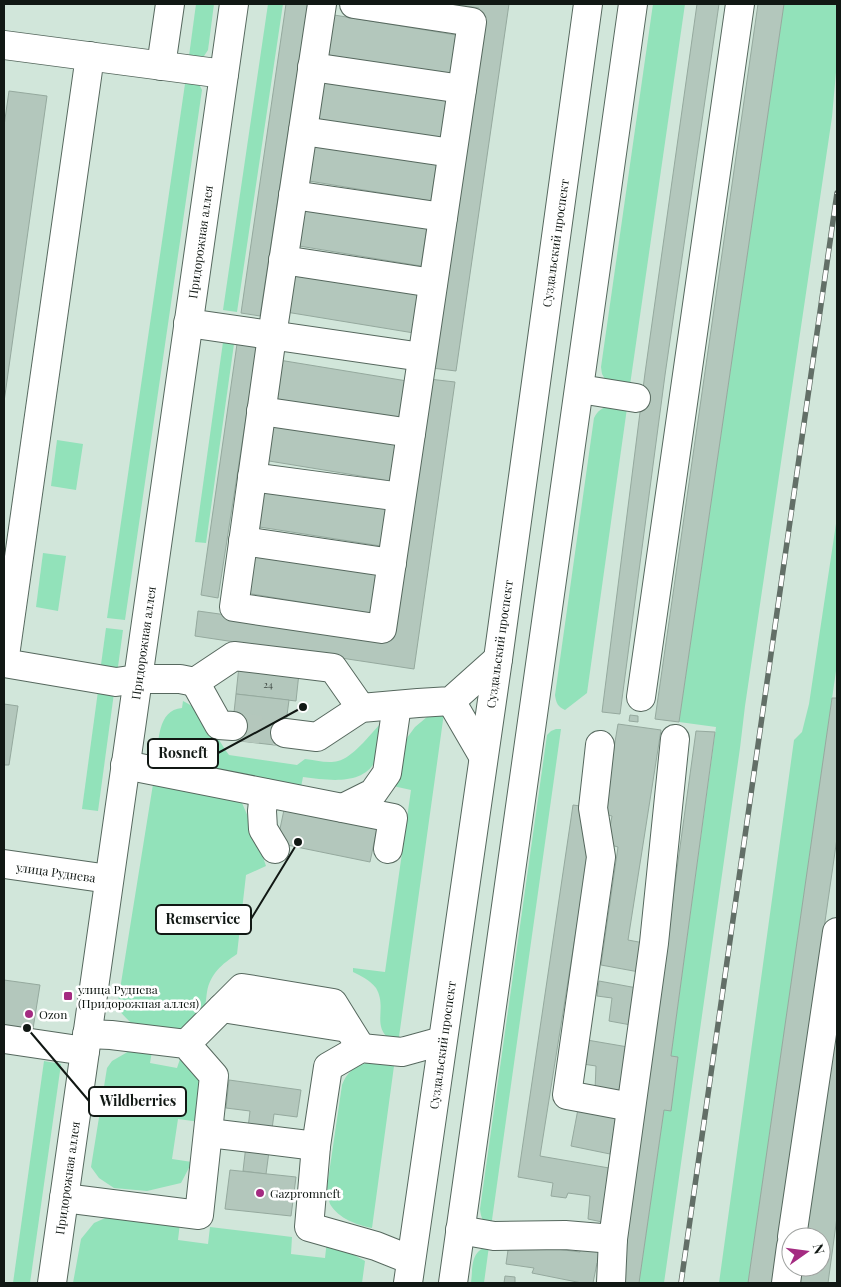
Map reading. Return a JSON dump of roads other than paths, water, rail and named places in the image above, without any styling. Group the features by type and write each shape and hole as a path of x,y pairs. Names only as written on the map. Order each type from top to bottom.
{"main road":[{"path":"161,66 170,4"},
{"name":"Придорожная аллея","path":"52,1283 234,4"},
{"path":"322,4 283,260 234,607 382,629 472,22 354,4"},
{"name":"Суздальский проспект","path":"409,1272 498,659 588,4"},
{"path":"453,1283 633,4"},
{"path":"641,697 740,4"},
{"path":"4,45 224,74"},
{"path":"90,56 4,663 116,682 137,679 180,679 195,682 234,656 333,668 361,708"},
{"path":"312,68 462,89"},
{"path":"303,131 452,153"},
{"path":"293,195 443,217"},
{"path":"283,260 433,283"},
{"path":"188,323 422,357"},
{"path":"580,389 636,398"},
{"path":"261,411 411,433"},
{"path":"252,477 401,496"},
{"path":"243,541 392,563"},
{"path":"285,733 317,737 361,708 451,701 498,659"},
{"path":"195,682 220,724 233,726"},
{"path":"451,701 483,756"},
{"path":"343,808 373,793 387,773 397,705"},
{"path":"611,1283 613,1239 654,943 675,740"},
{"path":"600,745 593,808 601,857 567,1095 631,1107"},
{"path":"125,765 393,818 388,849"},
{"path":"264,793 262,810 263,829 275,849"},
{"name":"улица Руднева","path":"4,864 109,879"},
{"path":"793,1227 837,932"},
{"path":"186,1044 242,988 334,1003 354,1038 402,1052 442,1041"},
{"path":"4,1039 86,1043 111,1035 186,1044 214,1076 199,1215 64,1198"},
{"path":"354,1038 328,1067 316,1146 309,1228 376,1246 409,1272"},
{"path":"209,1133 316,1146"},
{"path":"460,1230 494,1236 564,1235 613,1239"}],"tunnel":[{"path":"233,726 285,733"}],"railway":[{"path":"681,1283 837,193"}],"place":[{"name":"Rosneft","path":"303,707"},
{"name":"Remservice","path":"298,842"},
{"name":"улица Руднева (Придорожная аллея)","path":"68,996"},
{"name":"Ozon","path":"29,1014"},
{"name":"Wildberries","path":"27,1028"},
{"name":"Gazpromneft","path":"260,1193"}]}
